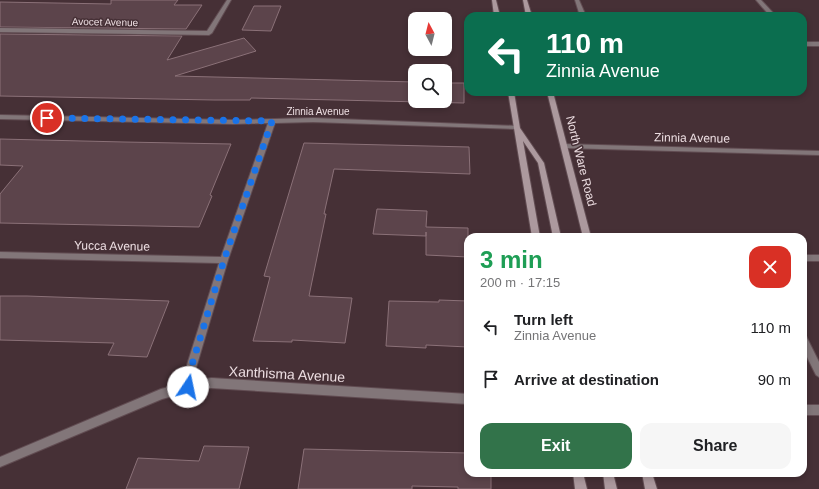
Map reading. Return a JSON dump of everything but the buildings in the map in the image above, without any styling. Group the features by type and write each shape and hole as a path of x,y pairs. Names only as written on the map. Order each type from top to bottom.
{"main road":[{"path":"494,0 496,12"},
{"path":"525,0 528,12"},
{"path":"512,96 535,233"},
{"name":"North Ware Road","path":"551,96 586,233"},
{"path":"516,126 541,163 556,233"},
{"path":"578,477 580,489"},
{"path":"609,477 611,489"},
{"path":"648,477 651,489"}],"street":[{"name":"Avocet Avenue","path":"0,30 209,33 229,0"},
{"path":"577,0 582,12"},
{"path":"758,0 769,12"},
{"path":"807,44 819,44"},
{"name":"Zinnia Avenue","path":"0,117 272,121 313,120 516,126"},
{"path":"188,387 191,368 224,260 272,121"},
{"name":"Zinnia Avenue","path":"564,146 819,152"},
{"name":"Yucca Avenue","path":"0,255 224,260"},
{"path":"807,258 819,258"},
{"path":"807,348 819,372"},
{"name":"Xanthisma Avenue","path":"0,462 161,394 188,387 211,384 464,399"},
{"path":"807,410 819,410"}],"route":[{"path":"47,118 234,122 272,121 224,260 191,368 188,387"}]}
